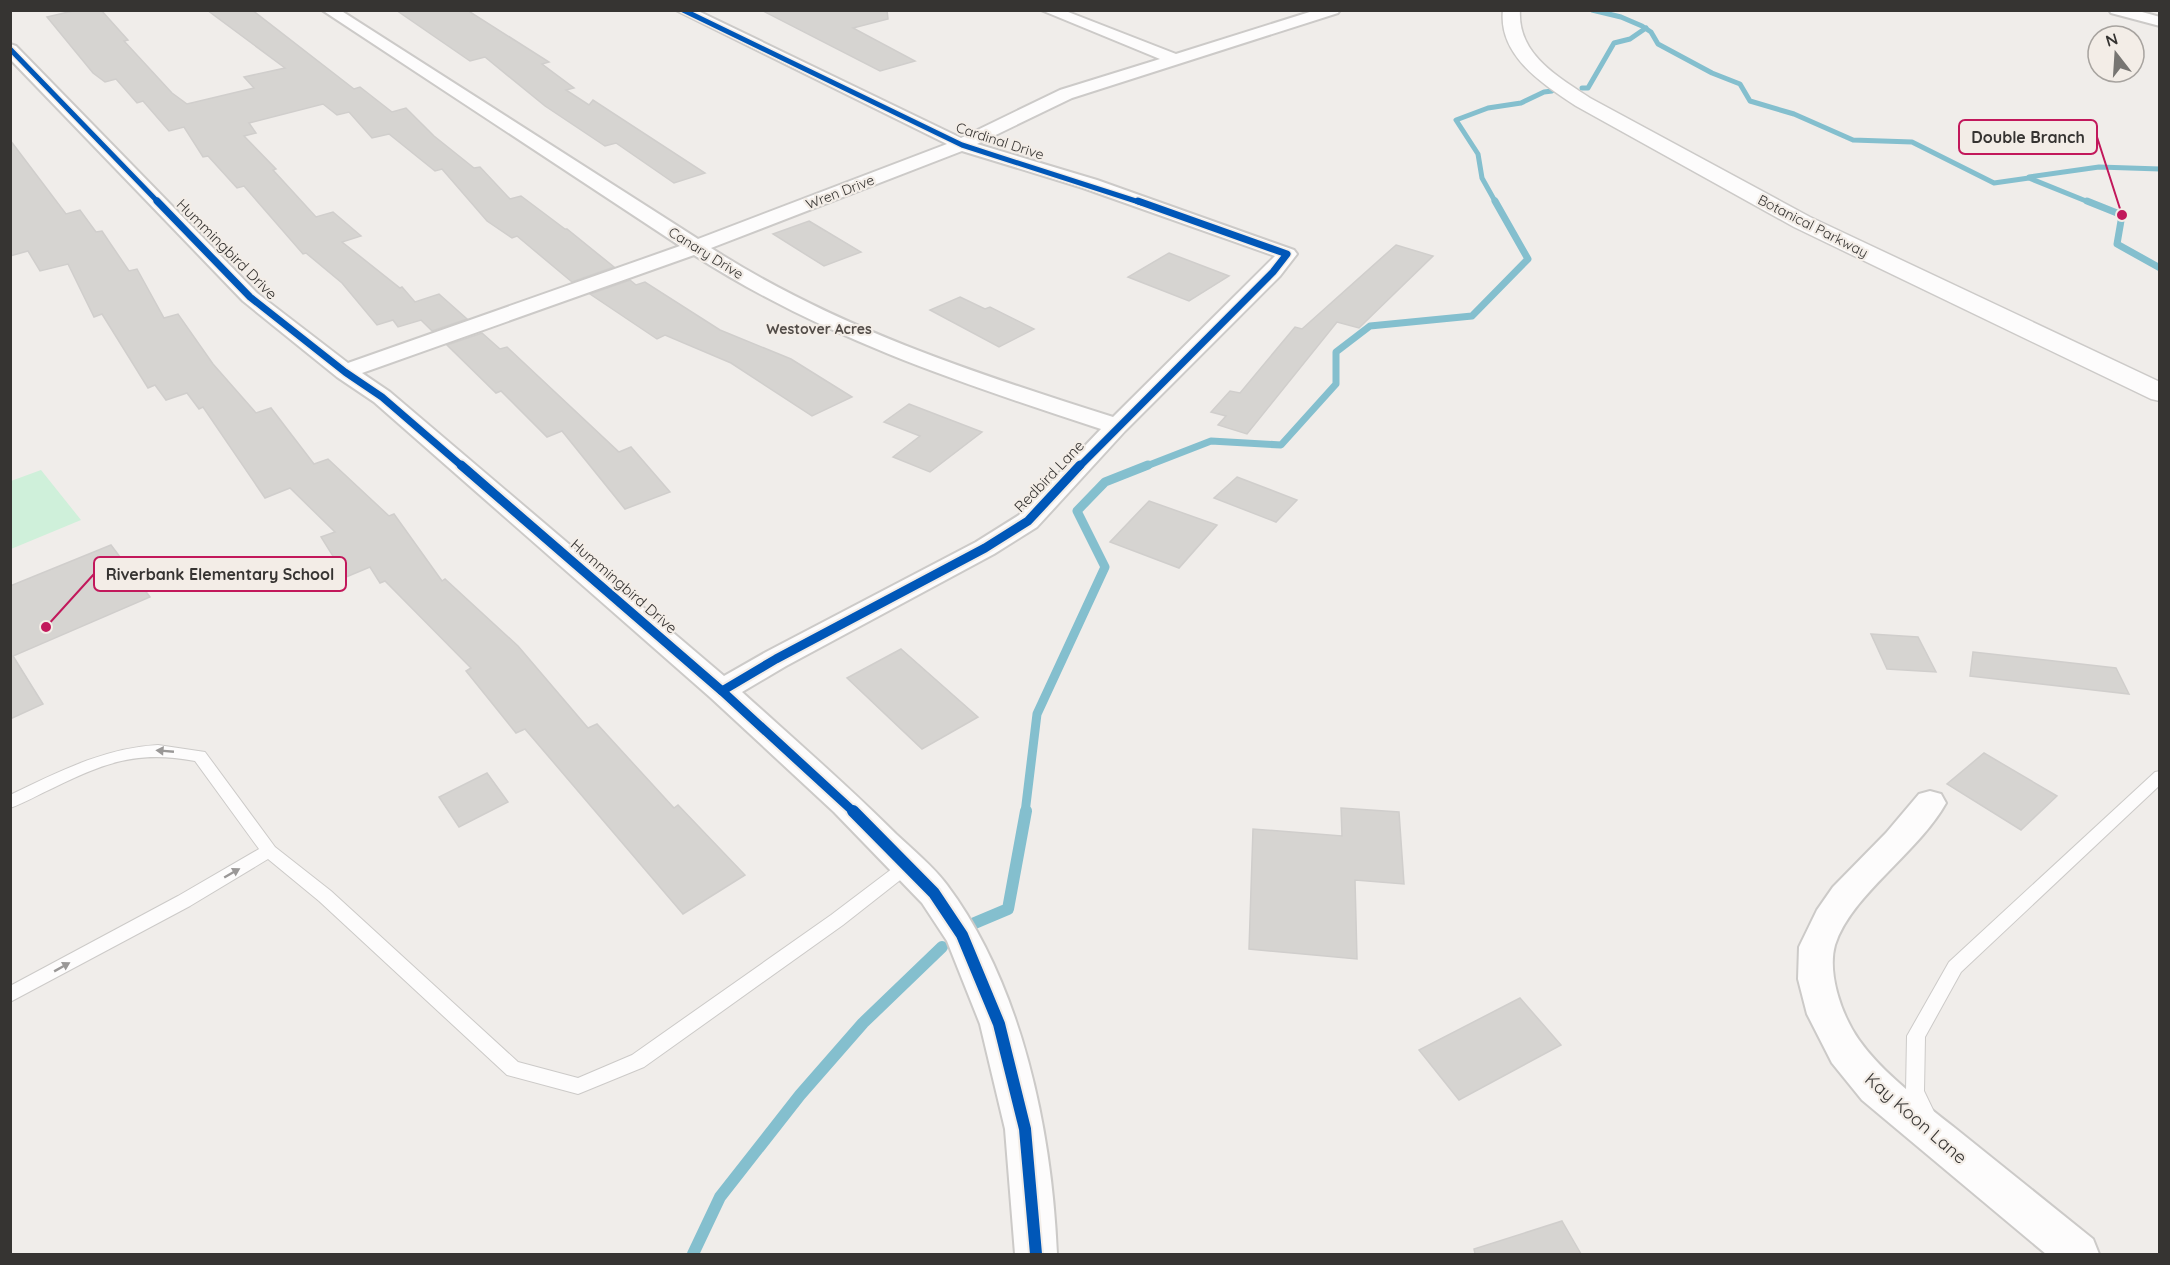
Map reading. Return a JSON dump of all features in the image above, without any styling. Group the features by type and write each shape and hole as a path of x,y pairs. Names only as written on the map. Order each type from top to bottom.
{"street":[{"name":"Canary Drive","path":"329,10 734,271 849,332 988,385 1118,426"},
{"name":"Cardinal Drive","path":"683,10 962,145 1090,184 1287,255"},
{"path":"1048,10 1174,59"},
{"name":"Wren Drive","path":"345,372 696,247 962,145 1066,94 1333,10"},
{"name":"Botanical Parkway","path":"1512,10 1511,24 1515,38 1528,60 1545,75 1583,99 1802,222 2160,393"},
{"path":"2116,10 2160,22"},
{"name":"Hummingbird Drive","path":"10,49 250,297 345,372 382,397 722,691 845,803 934,893 962,934 999,1024 1025,1129 1036,1254"},
{"name":"Redbird Lane","path":"722,691 777,659 985,548 1028,521 1118,426 1273,272 1287,255"},
{"name":"Kay Koon Lane","path":"1930,803 1898,842 1845,897 1829,920 1817,947 1816,979 1825,1014 1845,1051 1876,1088 2078,1254"}],"lane":[{"path":"10,802 57,779 117,755 159,750 200,756 269,852 325,896 513,1069 578,1086 638,1061 837,920 907,866"},
{"path":"1938,1139 1915,1091 1916,1036 1955,967 2160,776"},
{"path":"10,995 184,901 269,852"}],"green space":[{"path":"41,470 81,520 11,549 11,481"}],"building":[{"path":"77,10 101,10 128,40 124,41 172,93 187,104 254,88 244,77 285,68 207,10 252,10 354,89 360,87 392,112 406,108 434,136 474,168 480,167 510,199 521,196 614,267 572,282 517,236 512,238 487,221 442,169 435,171 389,134 372,138 349,112 337,115 323,104 249,123 256,133 244,136 276,169 273,170 316,217 333,212 361,236 342,242 400,288 402,287 415,302 439,294 467,319 432,331 421,320 398,327 393,320 377,325 342,283 306,253 303,254 244,186 237,188 208,156 203,157 184,127 169,131 143,101 137,103 116,79 105,82 93,73 47,17"},
{"path":"396,10 467,10 549,62 542,64 574,88 566,90 589,105 593,100 705,173 674,183 616,143 605,146 545,106 485,57 470,61"},
{"path":"761,10 887,10 888,19 853,28 915,61 880,71"},
{"path":"10,140 66,214 80,210 96,232 102,231 129,271 137,269 164,318 178,314 213,364 256,413 271,408 314,464 328,459 389,516 394,514 442,581 445,579 518,646 588,728 597,724 674,808 678,805 745,875 683,914 525,729 516,733 466,671 471,668 385,581 380,583 370,567 346,577 321,537 335,532 290,488 265,498 203,407 199,409 187,393 166,400 155,385 148,388 102,314 94,317 68,264 40,271 28,251 10,256"},
{"path":"809,221 861,252 824,266 773,234"},
{"path":"1396,245 1433,256 1359,328 1337,322 1247,434 1218,425 1226,416 1211,412 1230,391 1240,393 1295,327 1302,329"},
{"path":"1169,253 1229,276 1189,301 1128,277"},
{"path":"630,280 636,285 645,282 720,330 791,359 852,397 812,416 731,363 665,335 657,339 590,294"},
{"path":"960,297 985,309 990,307 1034,329 999,347 930,310"},
{"path":"482,333 500,349 507,347 619,452 631,447 670,492 625,509 562,431 547,437 501,391 496,393 447,345"},
{"path":"909,404 982,432 930,472 893,457 920,436 884,422"},
{"path":"1237,477 1297,500 1276,522 1214,498"},
{"path":"1149,501 1217,525 1179,568 1110,542"},
{"path":"111,545 150,597 13,656 43,704 10,719 10,586"},
{"path":"1871,634 1918,637 1936,672 1887,669"},
{"path":"901,649 978,717 922,749 847,678"},
{"path":"1973,652 2116,668 2129,694 1970,676"},
{"path":"1984,753 2057,796 2021,830 1947,784"},
{"path":"487,773 508,802 459,827 439,797"},
{"path":"1341,808 1399,812 1404,884 1355,880 1357,959 1249,949 1253,829 1342,836"},
{"path":"1520,998 1561,1045 1459,1100 1419,1050"},
{"path":"1562,1221 1581,1254 1475,1254 1474,1249"}],"waterway":[{"path":"1592,10 1621,17 1646,28"},
{"path":"1582,88 1588,88 1614,43 1630,39 1646,28"},
{"path":"1646,28 1651,32 1658,44 1712,73 1740,84 1750,101 1794,114 1853,140 1912,142 1994,183 2029,178 2091,203"},
{"path":"1496,203 1482,178 1478,154 1456,120 1488,108 1521,103 1544,92 1552,91"},
{"path":"2029,177 2099,167 2160,169"},
{"path":"1144,467 1211,441 1281,445 1336,384 1336,352 1370,326 1472,316 1528,259 1495,201"},
{"path":"2087,201 2122,215 2117,244 2160,268"},
{"path":"1025,813 1037,714 1105,567 1077,511 1105,482 1148,465"},
{"path":"970,925 1008,909 1026,811"},
{"path":"693,1254 720,1197 800,1095 863,1023 942,947"}],"cycle path":[{"path":"683,10 962,145 1090,184 1287,254 1273,272 1117,426 1028,521 985,548 776,659 722,691"},
{"path":"10,49 250,297 345,372 382,397 722,691 845,803 934,893 962,935 999,1024 1025,1129 1036,1254"}],"place":[{"name":"Double Branch","path":"2122,215"},
{"name":"Riverbank Elementary School","path":"46,627"}],"district":[{"name":"Westover Acres","path":"819,329"}]}
